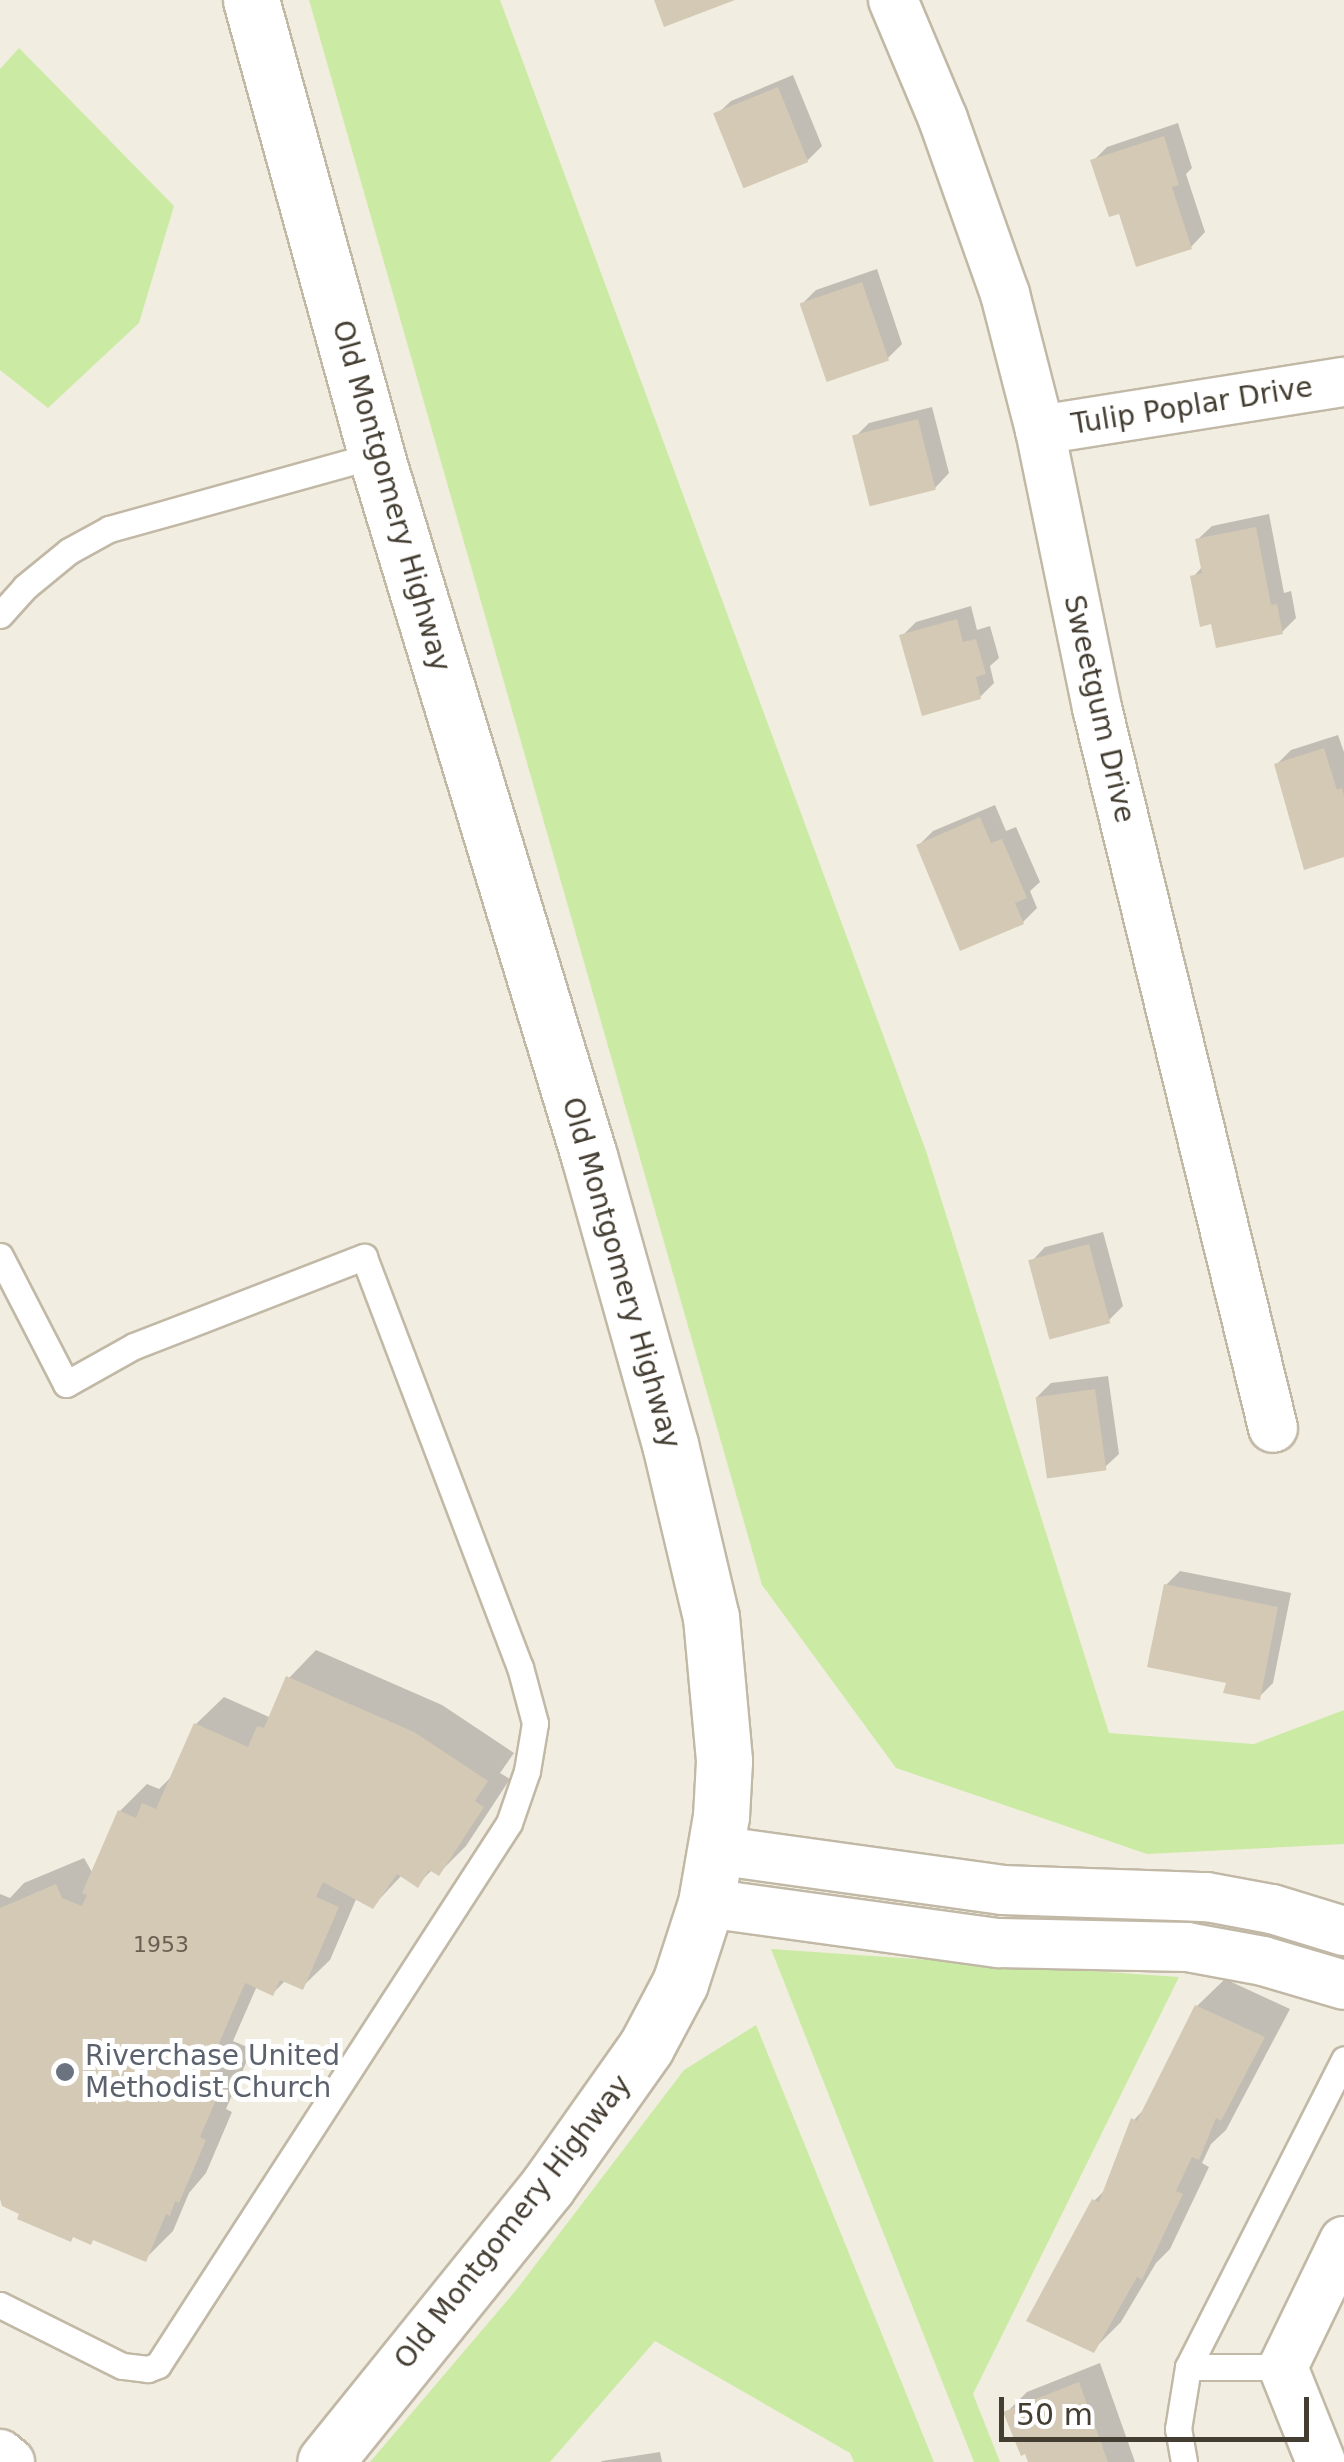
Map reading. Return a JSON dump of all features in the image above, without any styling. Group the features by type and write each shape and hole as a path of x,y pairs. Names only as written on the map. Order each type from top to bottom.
{"street":[{"name":"Old Montgomery Highway","path":"252,0 376,455 589,1156 692,1532 710,1617 724,1761 706,1903 680,1983 646,2047 601,2114 325,2462"},
{"name":"Sweetgum Drive","path":"892,0 943,120 1005,294 1040,430 1097,708 1273,1428"},
{"name":"Tulip Poplar Drive","path":"1040,430 1344,382"},
{"path":"715,1850 1002,1890 1207,1897 1272,1909 1344,1930"},
{"path":"706,1903 1000,1943 1186,1947 1263,1961 1344,1985"},
{"path":"1320,2462 1283,2367 1344,2241"},
{"path":"0,2454 10,2462"}],"lane":[{"path":"0,615 24,587 69,551 109,529 376,455"},
{"path":"0,1256 66,1384 134,1346 364,1256 520,1667 534,1723 527,1771 509,1824 158,2365 148,2369 122,2366 0,2305"},
{"path":"1184,2462 1178,2429 1188,2367 1344,2059"},
{"path":"1188,2367 1283,2367"}],"green space":[{"path":"309,0 500,0 926,1151 1109,1733 1254,1744 1344,1710 1344,1844 1147,1854 896,1768 762,1585"},
{"path":"19,48 174,206 139,323 48,408 0,370 0,69"},
{"path":"771,1949 1179,1977 973,2394 1000,2462 974,2462"},
{"path":"756,2025 934,2462 854,2462 850,2453 655,2341 550,2462 370,2462 517,2289 684,2070"}],"building":[{"path":"654,0 735,0 664,27"},
{"path":"778,87 808,162 743,188 713,113"},
{"path":"1164,136 1179,185 1172,187 1192,249 1136,267 1119,214 1109,217 1090,160"},
{"path":"862,282 889,360 827,382 800,303"},
{"path":"918,419 936,490 870,506 852,435"},
{"path":"1256,527 1271,605 1277,604 1283,634 1216,648 1211,624 1200,627 1190,576 1202,573 1195,539"},
{"path":"957,619 963,642 976,639 986,674 976,677 981,699 922,716 899,635"},
{"path":"1324,748 1337,790 1342,788 1344,796 1344,857 1304,870 1274,764"},
{"path":"980,817 991,843 1002,839 1027,898 1015,903 1024,924 960,951 916,845"},
{"path":"1089,1244 1110,1323 1049,1340 1028,1260"},
{"path":"1095,1389 1106,1470 1047,1479 1036,1397"},
{"path":"1164,1584 1278,1607 1260,1700 1223,1693 1226,1683 1147,1667"},
{"name":"Riverchase United Methodist Church","path":"286,1676 414,1732 488,1781 475,1801 484,1807 439,1876 429,1870 418,1888 397,1874 373,1909 323,1882 316,1897 339,1907 303,1990 280,1980 273,1996 245,1983 208,2069 226,2077 200,2137 206,2140 179,2203 175,2201 170,2216 166,2214 146,2262 93,2240 91,2245 73,2237 71,2242 17,2219 19,2214 2,2206 0,2199 0,1908 56,1884 62,1898 82,1906 87,1895 82,1893 118,1810 136,1818 142,1803 156,1809 194,1723 248,1747 257,1726 264,1728"},
{"path":"1195,2005 1265,2037 1221,2121 1216,2118 1199,2160 1192,2157 1176,2191 1183,2194 1142,2280 1137,2277 1094,2353 1026,2321 1092,2199 1099,2202 1131,2118 1137,2121"},
{"path":"1079,2382 1108,2462 1028,2462 1025,2454 1021,2456 1003,2412"}],"place":[{"name":"Riverchase United Methodist Church","path":"65,2072"}]}
